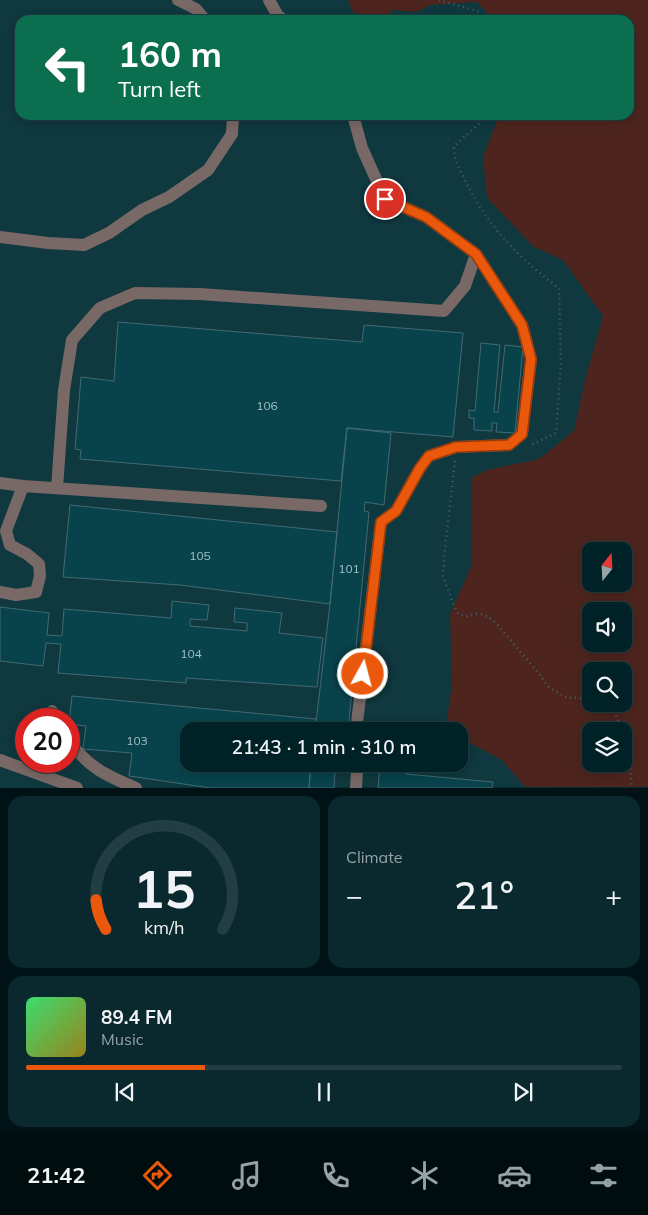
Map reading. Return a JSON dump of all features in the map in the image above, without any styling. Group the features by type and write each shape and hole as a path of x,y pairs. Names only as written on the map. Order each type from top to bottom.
{"lane":[{"path":"178,0 196,9 201,15"},
{"path":"269,0 277,15"},
{"path":"0,237 84,245 109,233 142,210 170,197 208,170 232,134 233,120"},
{"path":"354,120 362,148 385,199 426,217 476,254 522,325 531,359 522,434 509,445 456,447 429,456 420,468 396,511 381,522 357,722"},
{"path":"57,488 64,390 72,340 100,308 135,293 200,294 444,311 465,286 476,254"},
{"path":"0,483 321,506"},
{"path":"0,592 16,595 36,592 40,576 39,564 10,545 3,531 24,486"},
{"path":"80,755 90,765 136,788"},
{"path":"0,760 77,788"},
{"path":"356,788 357,772"}],"path":[{"path":"439,0 480,12 480,15"},
{"path":"482,120 454,146 454,158 474,200 500,235 537,272 559,288"},
{"path":"456,447 443,576 458,613 465,617 480,613 487,616 495,622 547,686 565,697 582,698"},
{"path":"630,772 632,788"}],"shaded area":[{"path":"0,0 526,0 528,15 15,15 15,120 532,120 612,276 592,542 582,542 582,592 591,592 591,602 582,602 582,652 625,652 627,662 582,662 582,712 632,712 632,701 644,787 0,788"},
{"path":"348,0 648,0 648,787 525,787 502,760 468,742 468,722 446,722 452,685 450,614 471,567 471,478 487,470 539,459 574,431 585,380 603,316 563,260 534,247 487,198 483,157 497,120 634,120 634,15 489,15 477,2 430,5 417,12 392,10 388,15 360,15 352,11"}],"building":[{"path":"118,322 362,342 364,325 463,333 453,437 347,428 341,481 80,459 81,450 75,449 81,377 114,381"},
{"path":"481,343 500,345 494,412 498,412 505,345 523,347 515,433 496,432 497,423 492,423 492,431 474,430 474,418 469,418 469,410 475,411"},
{"path":"347,428 391,433 384,505 365,502 364,511 369,512 349,722 316,722 330,604"},
{"path":"70,505 337,532 330,604 180,585 63,577"},
{"path":"172,601 209,605 207,620 190,619 190,626 247,631 247,623 234,622 235,608 282,613 279,633 323,638 317,687 186,678 186,683 58,673 61,644 46,643 43,666 0,661 0,607 49,613 47,635 62,636 64,609 171,618"},
{"path":"72,696 316,719 316,722 180,722 180,772 310,772 309,788 211,788 129,776 132,753 83,749 86,726 80,725 80,708 71,708"},
{"path":"310,772 335,772 334,788 309,788"},
{"path":"379,772 406,772 406,774 493,782 492,788 378,788"}],"route":[{"path":"363,674 381,522 396,511 420,468 429,456 456,447 509,445 522,434 531,359 522,325 476,254 426,217 385,199"}]}
